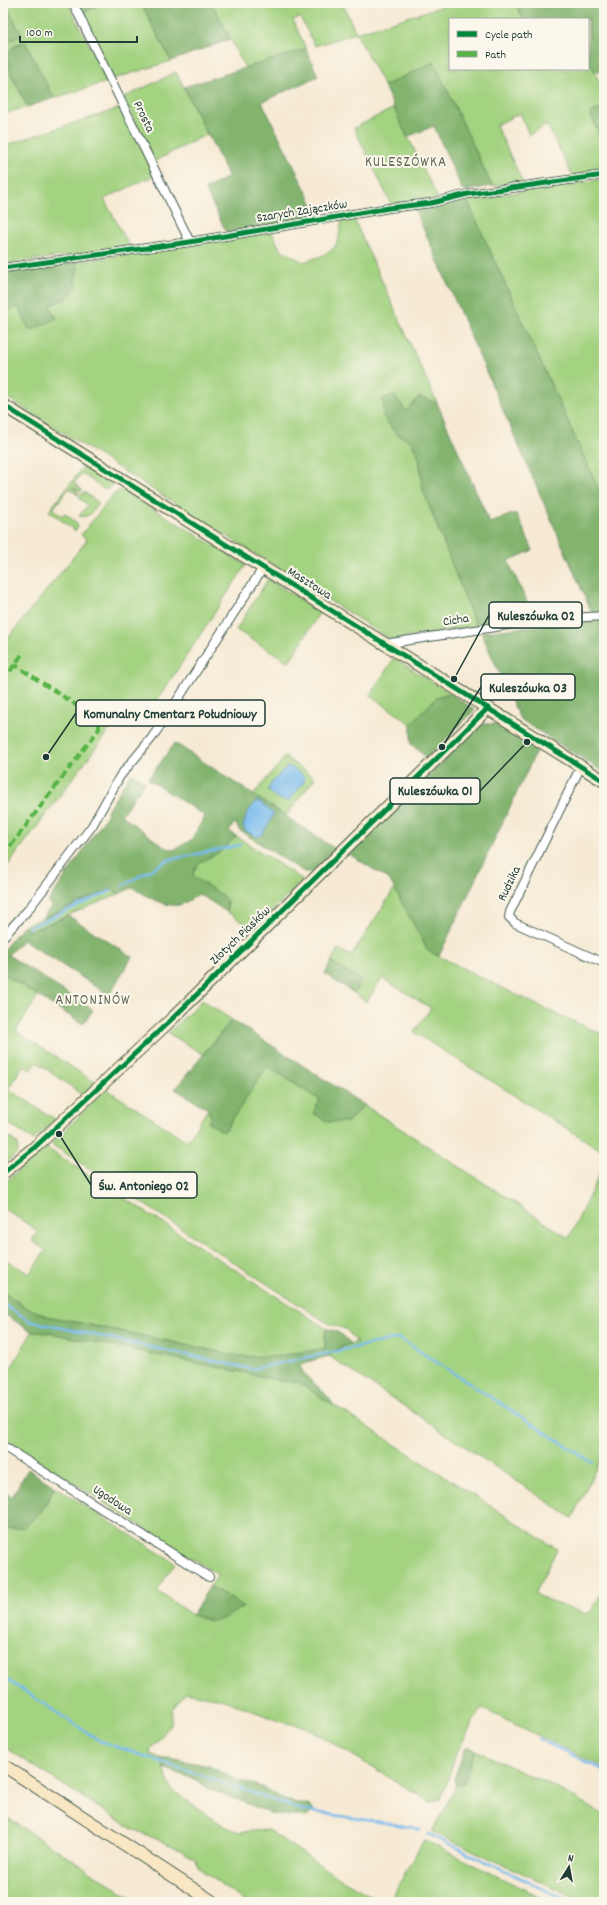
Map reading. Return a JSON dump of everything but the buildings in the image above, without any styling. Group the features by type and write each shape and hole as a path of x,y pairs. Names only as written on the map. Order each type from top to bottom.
{"street":[{"name":"Prosta","path":"73,3 190,242"},
{"name":"Szarych Zajączków","path":"3,268 190,242 389,208 431,203 468,194 604,175"},
{"name":"Masztowa","path":"3,404 383,644 604,781"},
{"path":"3,938 27,911 92,826 120,776 151,739 171,710 263,568"},
{"name":"Cicha","path":"383,644 540,620 604,616"},
{"name":"Złotych Piasków","path":"3,1173 34,1148 174,1017 488,708"},
{"name":"Rudzika","path":"580,766 510,912 509,917 514,923 604,963"},
{"name":"Ugodowa","path":"3,1446 209,1577"},
{"path":"3,1766 213,1902"}],"green space":[{"path":"3,3 5,3 22,35 3,44"},
{"path":"5,3 68,3 107,82 54,98 25,42 16,44 7,56 11,75 26,104 30,106 3,114 5,98 3,93 3,44 22,35"},
{"path":"76,3 102,3 81,14"},
{"path":"102,3 141,3 171,61 113,79 81,14"},
{"path":"141,3 212,3 230,39 171,61"},
{"path":"212,3 345,3 343,4 356,33 315,46 300,17 293,20 306,49 245,68"},
{"path":"453,3 515,3 522,18 449,18 449,70 589,70 589,59 604,93 604,108 590,113 604,144 604,171 572,175 547,125 529,135 520,113 496,125 523,183 492,186 434,62 384,86 356,33"},
{"path":"515,3 604,3 604,70 595,73 589,59 589,18 522,18"},
{"path":"25,42 54,98 30,106 26,104 7,63 7,57 12,48 17,44"},
{"path":"306,49 318,76 262,102 319,217 227,233 205,189 229,177 184,87"},
{"path":"434,62 492,186 463,191 434,126 407,137 384,86"},
{"path":"176,72 207,134 155,161 123,98"},
{"path":"120,108 155,175 104,199 130,247 3,264 3,146"},
{"path":"394,108 438,199 392,206 354,128"},
{"path":"604,108 604,144 590,113"},
{"path":"604,179 604,501 467,200"},
{"path":"467,200 604,501 604,612 592,613 414,207"},
{"path":"353,217 437,403 419,397 396,434 410,440 419,457 423,490 476,626 392,640 3,395 3,313 18,307 57,318 49,306 67,298 78,269 77,262 272,232 280,249 303,262 322,256 333,249 339,237 342,218"},
{"path":"77,262 78,269 75,280 78,286 67,298 50,306 57,318 30,331 18,307 3,313 3,272"},
{"path":"394,395 406,411 419,397 437,403 490,523 515,513 517,515 533,550 508,561 535,619 476,626 423,490 419,457 410,440 396,434 383,416 383,398"},
{"path":"83,467 112,484 110,488 103,489 82,473 74,483 82,490 81,492 71,486 80,494 78,495 69,488 53,509 62,516 64,513 76,522 78,527 75,531 49,511"},
{"path":"121,489 246,565 143,722 124,710 3,872 3,632 9,637 87,540 81,535 113,495"},
{"path":"84,492 99,503 90,514 82,517 79,516 88,505 79,498"},
{"path":"268,579 320,612 289,662 236,630"},
{"path":"604,619 604,772 520,719 481,632"},
{"path":"394,658 450,693 437,697 411,724 370,695"},
{"path":"450,693 475,710 427,758 411,744 411,724 437,697"},
{"path":"484,724 496,724 537,750 439,956 428,951 389,879 349,854 475,730"},
{"path":"175,743 335,849 312,872 304,872 239,830 235,822 229,831 236,836 224,849 200,863 193,874 195,878 222,895 227,901 227,912 199,894 179,905 173,905 161,903 133,887 119,894 111,889 42,919 52,905 48,902 107,815 107,811 131,773 145,782 121,815 164,847 174,850 191,840 205,816 148,779"},
{"path":"285,757 315,778 286,816 253,795"},
{"path":"236,836 303,880 254,929 227,912 227,901 195,878 193,874 197,866 203,860 224,849"},
{"path":"395,888 428,951 535,1004 604,1035 604,1152 414,1032 431,1008 382,978 366,1002 354,993 361,980 331,962 338,949 351,956"},
{"path":"111,889 119,894 30,931 23,926 62,911"},
{"path":"69,916 132,957 109,995 23,940 8,955 93,1010 83,1024 3,974 3,950 23,926 31,931"},
{"path":"331,962 361,980 354,993 325,974"},
{"path":"3,974 38,996 16,1031 96,1083 83,1095 37,1062 31,1070 23,1066 8,1089 56,1120 33,1140 3,1120"},
{"path":"202,1000 232,1020 203,1054 168,1033"},
{"path":"232,1020 364,1105 348,1122 328,1122 313,1113 320,1100 267,1066 224,1132 208,1122 211,1117 208,1109 175,1089"},
{"path":"267,1066 320,1100 348,1122 364,1105 569,1238 604,1165 604,1452 572,1518 329,1356 340,1347 357,1342 346,1329 329,1324 51,1144 106,1089 187,1141 208,1109 211,1117 224,1132"},
{"path":"3,1133 18,1144 18,1153 3,1165"},
{"path":"45,1147 327,1329 325,1334 325,1348 274,1357 239,1356 47,1316 27,1308 3,1292 3,1258 29,1274 46,1250 32,1241 38,1231 3,1208 3,1184"},
{"path":"3,1292 27,1308 47,1316 239,1356 274,1357 325,1348 325,1334 327,1329 340,1334 351,1344 340,1347 329,1356 303,1363 300,1367 303,1373 331,1400 334,1406 298,1382 280,1381 50,1333 32,1332 3,1313"},
{"path":"32,1332 50,1333 280,1381 298,1382 557,1549 536,1592 538,1596 586,1614 592,1610 601,1594 604,1593 604,1767 481,1708 455,1756 447,1783 440,1799 430,1802 306,1727 282,1722 224,1700 186,1692 172,1710 171,1724 151,1749 150,1754 162,1759 163,1768 172,1790 224,1826 239,1832 268,1830 337,1877 382,1902 245,1902 200,1869 194,1858 171,1845 132,1829 3,1746 3,1527 7,1529 41,1512 55,1487 175,1563 157,1591 192,1615 209,1621 243,1606 210,1586 218,1575 3,1438 3,1381"},
{"path":"28,1469 55,1487 41,1512 23,1528 7,1529 3,1527 3,1491 12,1497"},
{"path":"210,1586 243,1606 230,1615 219,1620 208,1620 192,1615"},
{"path":"468,1746 475,1750 464,1783 457,1785 454,1779 464,1751"},
{"path":"475,1750 555,1787 604,1815 604,1902 586,1902 432,1832 457,1785 464,1783"},
{"path":"170,1758 209,1766 237,1780 262,1787 285,1800 310,1806 314,1810 307,1817 273,1814 210,1789 196,1780 163,1768 162,1759"},
{"path":"3,1815 138,1902 3,1902"},
{"path":"424,1840 550,1902 390,1902"}],"water":[{"path":"287,766 293,768 305,777 304,782 289,801 277,798 268,790 270,785"},
{"path":"256,801 260,802 274,814 262,835 257,837 245,831 243,826 247,813"}],"waterway":[{"path":"122,886 168,860 240,845"},
{"path":"28,928 111,891"},
{"path":"3,1304 30,1321 252,1369 399,1338 593,1463"},
{"path":"3,1677 100,1741 302,1810 411,1827 420,1830"},
{"path":"539,1739 604,1770"},
{"path":"428,1834 571,1902"}],"marked path":[{"path":"3,681 23,653"},
{"path":"3,856 99,729 99,720 15,665"}],"cycle path":[{"path":"3,268 190,242 389,208 431,203 468,194 604,175"},
{"path":"3,405 604,781"},
{"path":"3,1173 34,1148 174,1017 488,708"}],"place":[{"name":"Kuleszówka 02","path":"454,679"},
{"name":"Kuleszówka 01","path":"527,742"},
{"name":"Kuleszówka 03","path":"442,747"},
{"name":"Komunalny Cmentarz Południowy","path":"46,757"},
{"name":"Św. Antoniego 02","path":"59,1134"}],"district":[{"name":"KULESZÓWKA","path":"406,163"},
{"name":"ANTONINÓW","path":"93,1001"}]}
